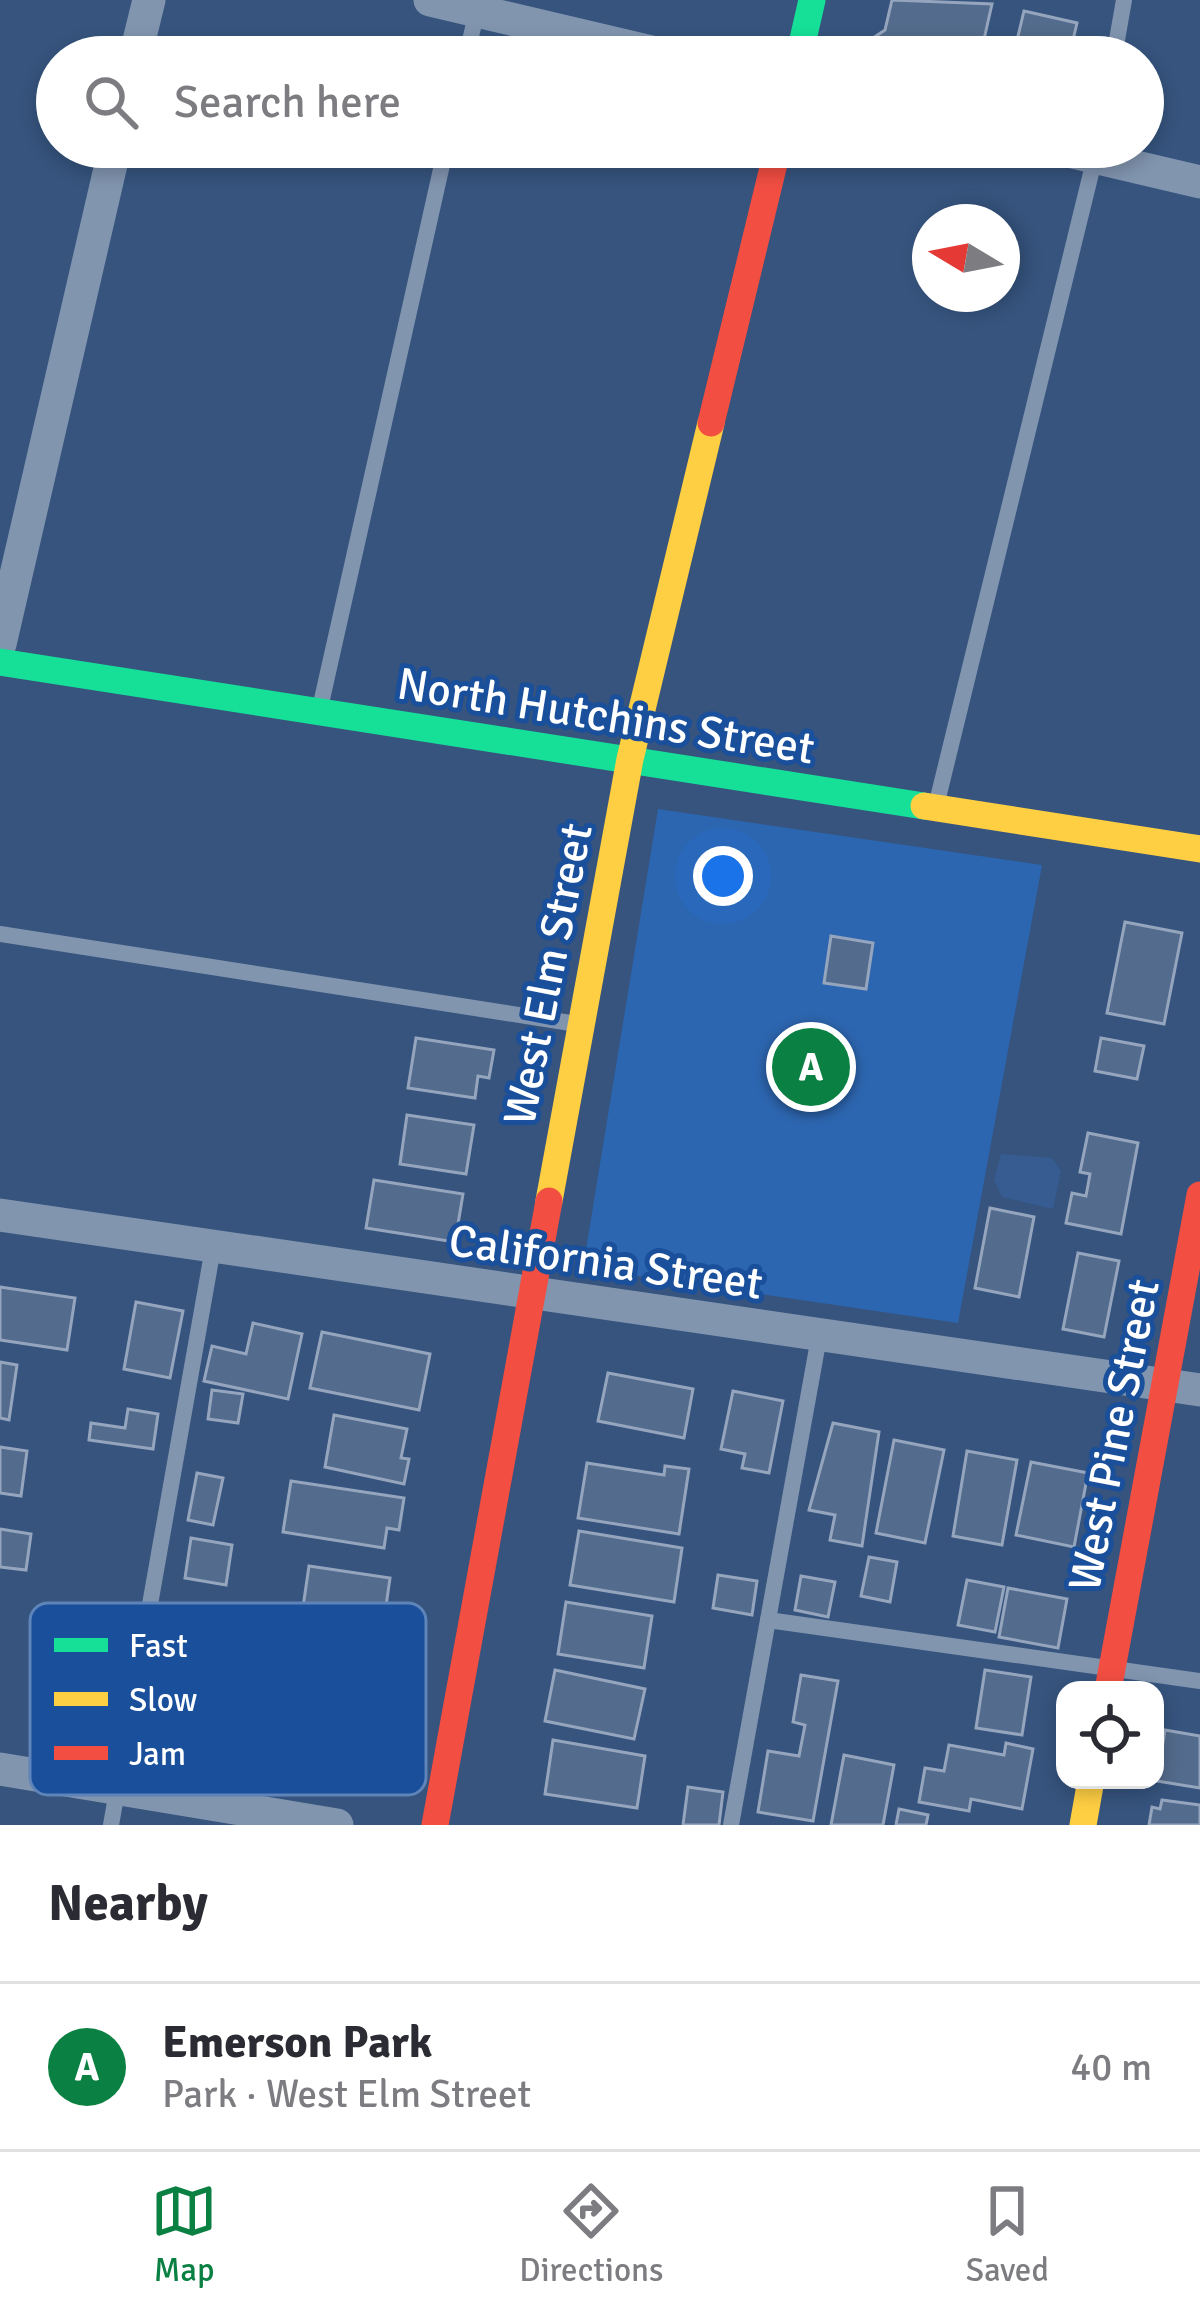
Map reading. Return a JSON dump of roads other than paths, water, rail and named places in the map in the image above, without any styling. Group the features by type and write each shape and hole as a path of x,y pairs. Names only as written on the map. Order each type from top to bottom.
{"street":[{"path":"140,36 148,0"},
{"path":"430,0 478,5 594,36"},
{"path":"804,36 812,0"},
{"path":"0,644 110,168"},
{"name":"West Elm Street","path":"436,1825 578,1024 630,759 773,168"},
{"path":"1151,168 1200,182"},
{"name":"North Hutchins Street","path":"0,662 1200,849"},
{"name":"West Pine Street","path":"1110,1679 1200,1195"},
{"name":"California Street","path":"0,1215 532,1297 1200,1390"},
{"path":"0,1769 30,1774"},
{"path":"1082,1825 1089,1789"},
{"path":"154,1795 337,1825"}],"lane":[{"path":"1118,36 1124,0"},
{"path":"471,36 478,5"},
{"path":"318,715 441,168"},
{"path":"935,808 1092,168"},
{"path":"0,934 578,1024"},
{"path":"151,1603 213,1248"},
{"path":"730,1825 819,1337"},
{"path":"768,1620 1110,1679 1200,1681"},
{"path":"112,1825 117,1795"}],"place":[{"name":"Emerson Park","path":"811,1067"}]}
